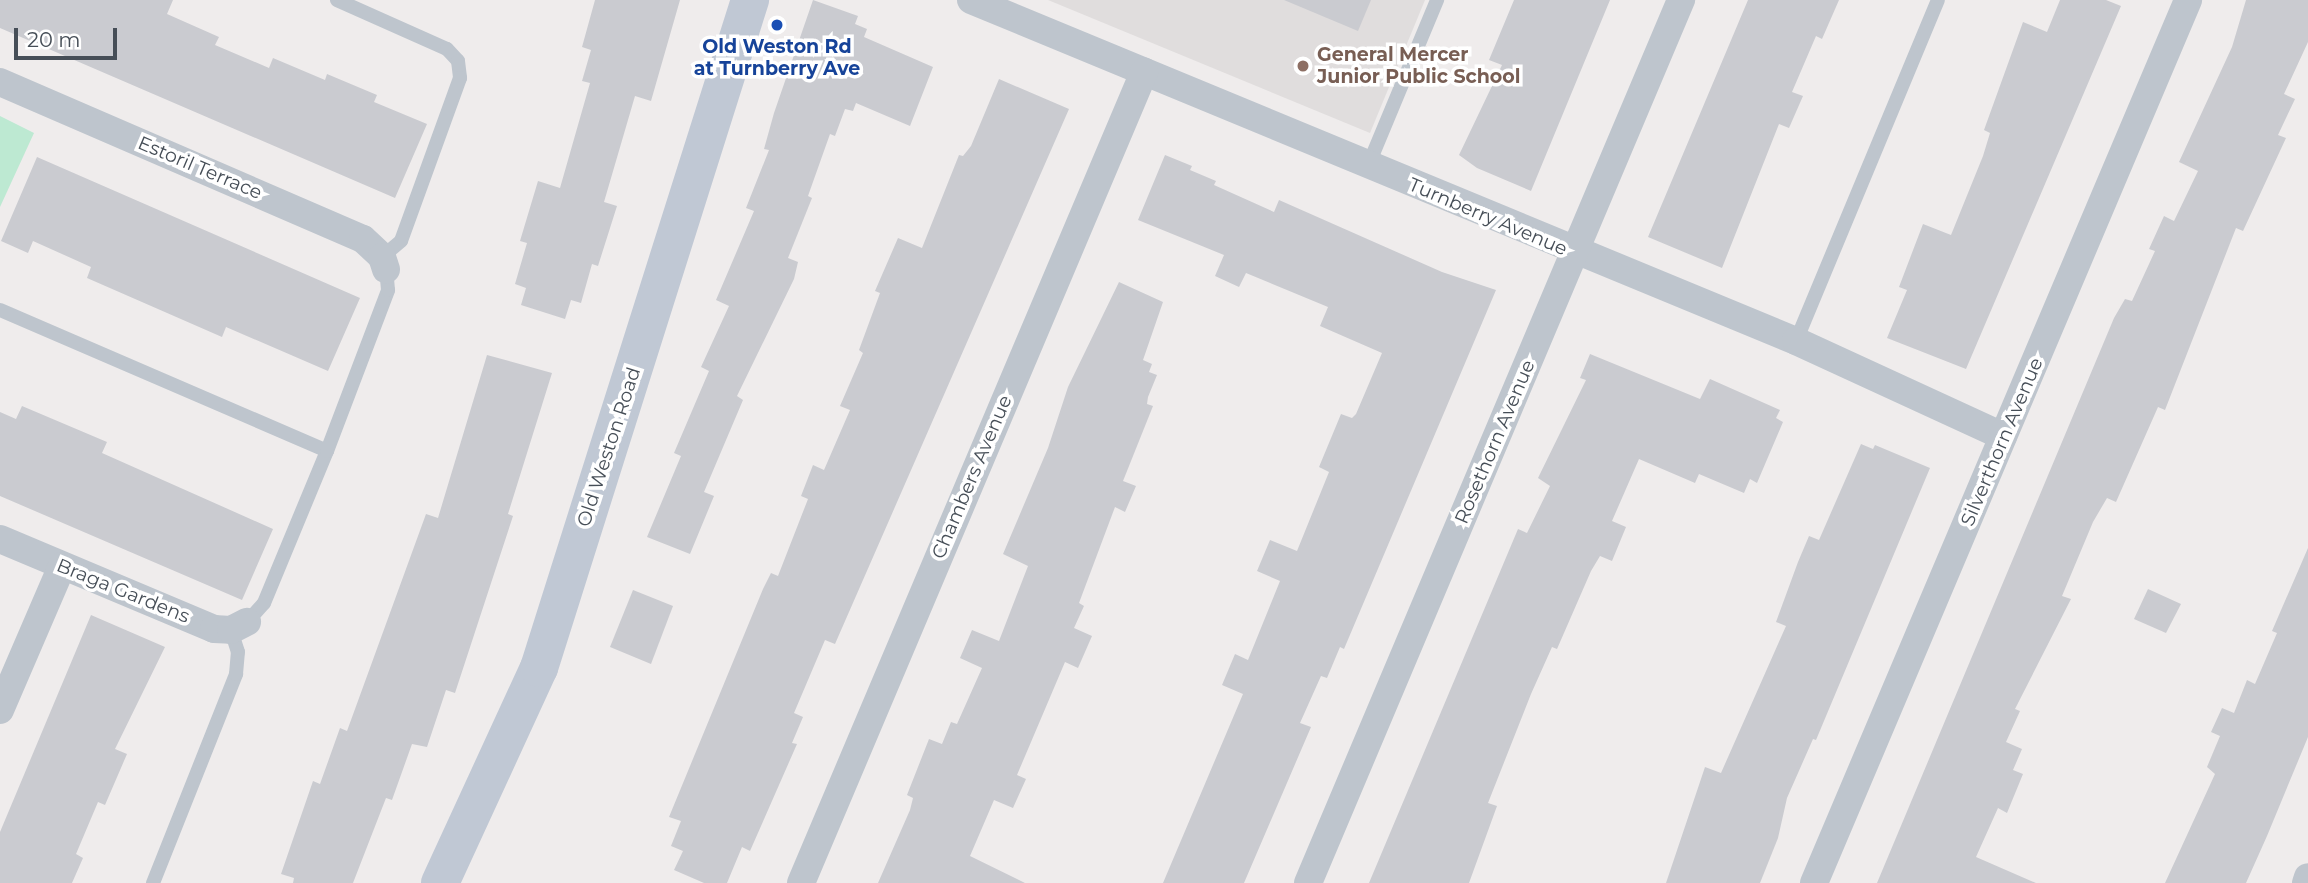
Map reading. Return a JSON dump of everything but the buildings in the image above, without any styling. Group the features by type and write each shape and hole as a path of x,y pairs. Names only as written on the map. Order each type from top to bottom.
{"main road":[{"name":"Old Weston Road","path":"440,883 539,668 750,0"}],"street":[{"name":"Turnberry Avenue","path":"971,0 1575,253 1796,341 2003,436"},
{"name":"Rosethorn Avenue","path":"1308,883 1681,0"},
{"name":"Silverthorn Avenue","path":"1814,883 2188,0"},
{"name":"Chambers Avenue","path":"801,883 1144,72"},
{"name":"Estoril Terrace","path":"0,82 363,239 384,263"},
{"name":"Braga Gardens","path":"0,539 214,629 239,626"},
{"path":"0,710 62,566"},
{"path":"2306,883 2308,877"}],"lane":[{"path":"153,883 236,674 239,626 264,603 327,451 388,290 384,263 401,241 460,78 458,61 447,49 337,0"},
{"path":"1368,166 1437,0"},
{"path":"1796,341 1938,0"},
{"path":"0,310 327,451"}],"shaded area":[{"name":"General Mercer Junior Public School","path":"1048,0 1425,0 1370,133"}],"green space":[{"path":"0,116 34,133 0,207"}],"place":[{"name":"Old Weston Rd at Turnberry Ave","path":"777,25"},
{"name":"General Mercer Junior Public School","path":"1303,66"}]}
